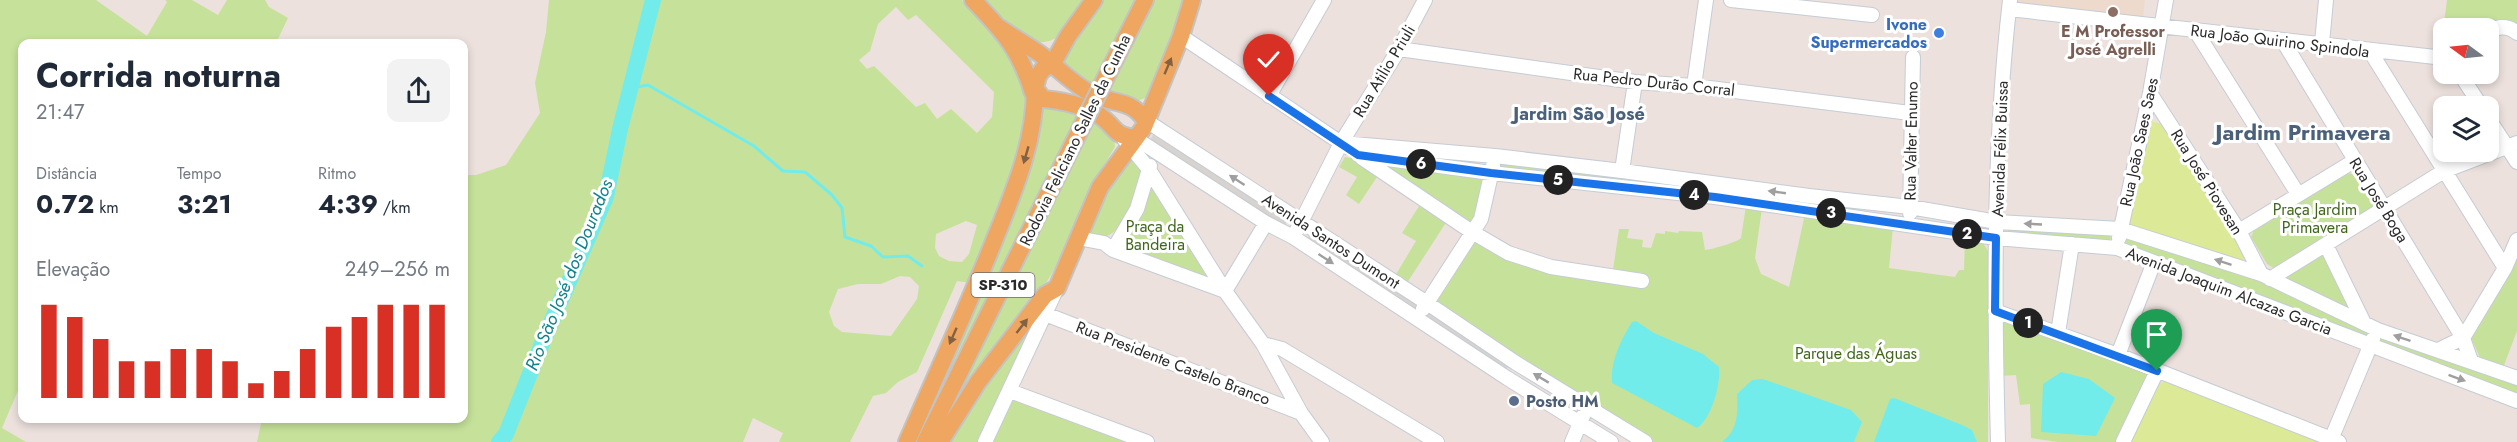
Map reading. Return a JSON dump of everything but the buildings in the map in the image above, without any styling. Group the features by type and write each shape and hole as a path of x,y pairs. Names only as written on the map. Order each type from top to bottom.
{"main road":[{"path":"973,0 1000,28 1021,58 1039,95 1079,106 1104,119 1128,139"},
{"path":"907,442 984,267 1022,171 1031,140 1039,95 1038,76 1043,69 1052,65 1068,36 1094,0"},
{"name":"Rodovia Feliciano Salles da Cunha","path":"925,442 1144,0"},
{"path":"940,442 978,382 1045,295 1057,288 1101,187 1128,139 1144,127 1193,3"},
{"path":"1000,28 1094,95 1138,109 1145,120"},
{"path":"1029,47 1054,44 1068,36"}],"street":[{"path":"1269,96 1324,0"},
{"name":"Rua Atilio Priuli","path":"1293,237 1341,143 1399,49 1425,0"},
{"path":"1694,86 1706,0"},
{"path":"1731,0 1872,15"},
{"name":"Rua João Saes Saes","path":"2117,248 2150,93 2166,0"},
{"path":"2322,43 2326,0"},
{"name":"Rua João Quirino Spindola","path":"2010,4 2162,27 2433,57"},
{"name":"Avenida Félix Buissa","path":"1998,442 1996,238 2003,62 2010,4"},
{"path":"2499,27 2512,28 2517,33"},
{"path":"2195,30 2298,194"},
{"path":"1181,36 1472,232 1508,253 1551,267 1642,280"},
{"name":"Rua José Boga","path":"2283,41 2463,338 2470,361"},
{"name":"Rua Pedro Durão Corral","path":"1399,49 1635,82 1694,86 1910,113"},
{"path":"2370,51 2505,268"},
{"name":"Rua Valter Enumo","path":"1909,224 1913,57"},
{"path":"1622,171 1635,82"},
{"name":"Rua José Piovesan","path":"2150,93 2240,231 2265,277"},
{"name":"Avenida Santos Dumont","path":"1145,120 1516,363 1645,442"},
{"path":"2499,130 2512,145 2517,162"},
{"path":"1128,139 1225,291 1263,344 1301,413 1322,442"},
{"name":"Avenida Santos Dumont","path":"1128,139 1159,155 1266,224 1293,237 1508,378 1611,442"},
{"name":"Avenida Joaquim Alcazas Garcia","path":"1341,143 1495,156 1622,171 1996,238 2117,248 2517,401"},
{"path":"2265,277 2326,245 2444,171 2512,145"},
{"path":"1113,250 1137,209 1148,168 1159,155"},
{"name":"Avenida Joaquim Alcazas Garcia","path":"1358,155 1491,173 1715,197 1910,207 1997,222 2120,229 2265,277 2378,330 2517,378"},
{"path":"1417,318 1481,219 1495,156"},
{"path":"2240,231 2354,161"},
{"path":"1225,291 1266,224"},
{"path":"1078,238 1104,243 1113,250 1225,291"},
{"path":"2438,350 2463,338 2505,268 2517,240"},
{"path":"2058,333 2072,244"},
{"path":"2326,245 2364,322"},
{"path":"2118,355 2154,262"},
{"path":"985,442 1057,288"},
{"path":"1995,311 2118,355 2333,441 2378,330"},
{"name":"Rua Presidente Castelo Branco","path":"1045,314 1301,413"},
{"path":"1263,344 1282,350 1437,442"},
{"path":"1508,378 1516,363"},
{"path":"2123,442 2157,371"},
{"path":"1010,391 1147,442"},
{"path":"1572,442 1588,406"}],"shaded area":[{"name":"E M Professor José Agrelli","path":"2016,0 2145,0 2143,18 2022,7"},
{"path":"1153,135 1287,219 1285,227 1150,140"},
{"path":"1309,235 1313,235 1416,301 1418,305 1415,310 1307,240"},
{"path":"1427,312 1509,365 1506,370 1424,316"}],"green space":[{"path":"0,0 96,0 147,36 167,2 165,0 192,0 218,15 227,0 265,0 269,7 288,18 278,39 18,39 18,390 2,428 26,442 0,442"},
{"path":"549,0 962,0 995,34 1027,84 1028,141 971,283 957,281 917,372 898,382 886,393 873,396 850,442 779,442 783,433 753,418 743,442 257,442 261,423 468,423 468,175 476,175 506,165 540,113 535,83 546,32","holes":["896,7 908,20 916,15 994,92 992,117 977,133 951,109 937,119 925,103 916,107 874,66 867,69 859,60 870,51 878,24","966,221 977,225 969,254 962,262 949,261 939,256 935,248 936,234","900,276 910,277 919,286 917,299 891,336 842,332 834,326 829,312 838,289 858,284 881,284"]},
{"path":"982,0 1088,0 1063,33 1048,41 1037,42 1016,33"},
{"path":"1098,0 1136,0 1090,89 1069,68 1059,62"},
{"path":"1153,0 1187,0 1148,97 1134,102 1108,92"},
{"path":"2447,0 2517,0 2517,30 2499,30 2499,18 2445,18"},
{"path":"1038,107 1078,113 943,382 941,381"},
{"path":"1095,121 1114,139 1115,147 1093,183 1068,243 1028,312 932,442"},
{"path":"2152,122 2166,124 2246,256 2243,262 2127,226 2146,126"},
{"path":"1133,154 1141,174 1136,197 1117,230 1108,235 1099,236 1089,231 1103,192"},
{"path":"1345,157 1356,159 1379,174 1359,204 1346,195 1357,177 1339,167"},
{"path":"1503,162 1800,201 1799,205 1498,168"},
{"path":"1382,163 1481,177 1486,182 1478,219 1472,223 1466,222 1381,166"},
{"name":"Praça Jardim Primavera","path":"2348,173 2357,175 2376,202 2375,208 2275,269 2267,264 2251,237 2255,228"},
{"name":"Praça da Bandeira","path":"1154,188 1209,273 1206,278 1125,250 1123,244 1149,189"},
{"path":"1421,203 1447,221 1407,283 1395,276 1416,241 1402,233"},
{"name":"Parque das Águas","path":"1746,206 1762,208 1755,258 1761,274 1789,287 1805,214 1893,227 1889,268 1955,277 1959,270 1964,270 1965,239 1983,243 1988,251 1988,442 1654,442 1436,307 1434,296 1470,243 1475,241 1506,257 1645,278 1643,273 1613,270 1619,229 1629,229 1627,238 1643,240 1642,247 1651,248 1656,233 1665,234 1665,231 1702,232 1705,250 1729,244 1741,238"},
{"path":"2008,229 2111,234 2110,243 2008,234"},
{"path":"2128,236 2268,282 2370,332 2368,338 2126,247 2123,242"},
{"path":"2517,247 2517,331 2503,368 2481,360 2470,335"},
{"path":"2321,252 2325,253 2352,311 2282,282 2283,275"},
{"path":"1040,313 978,442 944,442 961,413"},
{"path":"2006,321 2059,338 2148,373 2118,442 2058,442 2031,438 2030,404 2020,405 2016,375 2001,376 2001,326"},
{"path":"2382,336 2517,384 2517,397 2379,342"},
{"path":"2168,381 2317,437 2319,442 2128,442 2155,384"},
{"path":"1015,396 1135,442 988,442 1009,399"}],"water":[{"path":"1636,321 1654,333 1703,354 1719,367 1719,382 1711,409 1697,428 1612,383 1617,351 1632,322"},
{"path":"2061,372 2089,379 2115,398 2096,436 2041,432 2043,384"},
{"path":"1763,379 1851,410 1862,422 1854,442 1722,442 1734,427 1737,414 1737,394 1752,380"},
{"path":"1894,398 1972,430 1977,442 1874,442 1890,399"}],"waterway":[{"name":"Rio São José dos Dourados","path":"499,442 506,434 543,341 606,197 620,129 653,0"},
{"path":"631,88 648,85 754,146 783,171 805,172 832,195 842,208 845,237 871,246 883,257 908,256 922,266"}],"place":[{"name":"E M Professor José Agrelli","path":"2113,12"},
{"name":"Ivone Supermercados","path":"1939,33"},
{"name":"Posto HM","path":"1514,401"}],"district":[{"name":"Jardim São José","path":"1579,114"},
{"name":"Jardim Primavera","path":"2303,132"}],"route":[{"path":"1269,96 1358,155 1491,173 1715,197 1996,238 1995,311 2157,371"}]}
